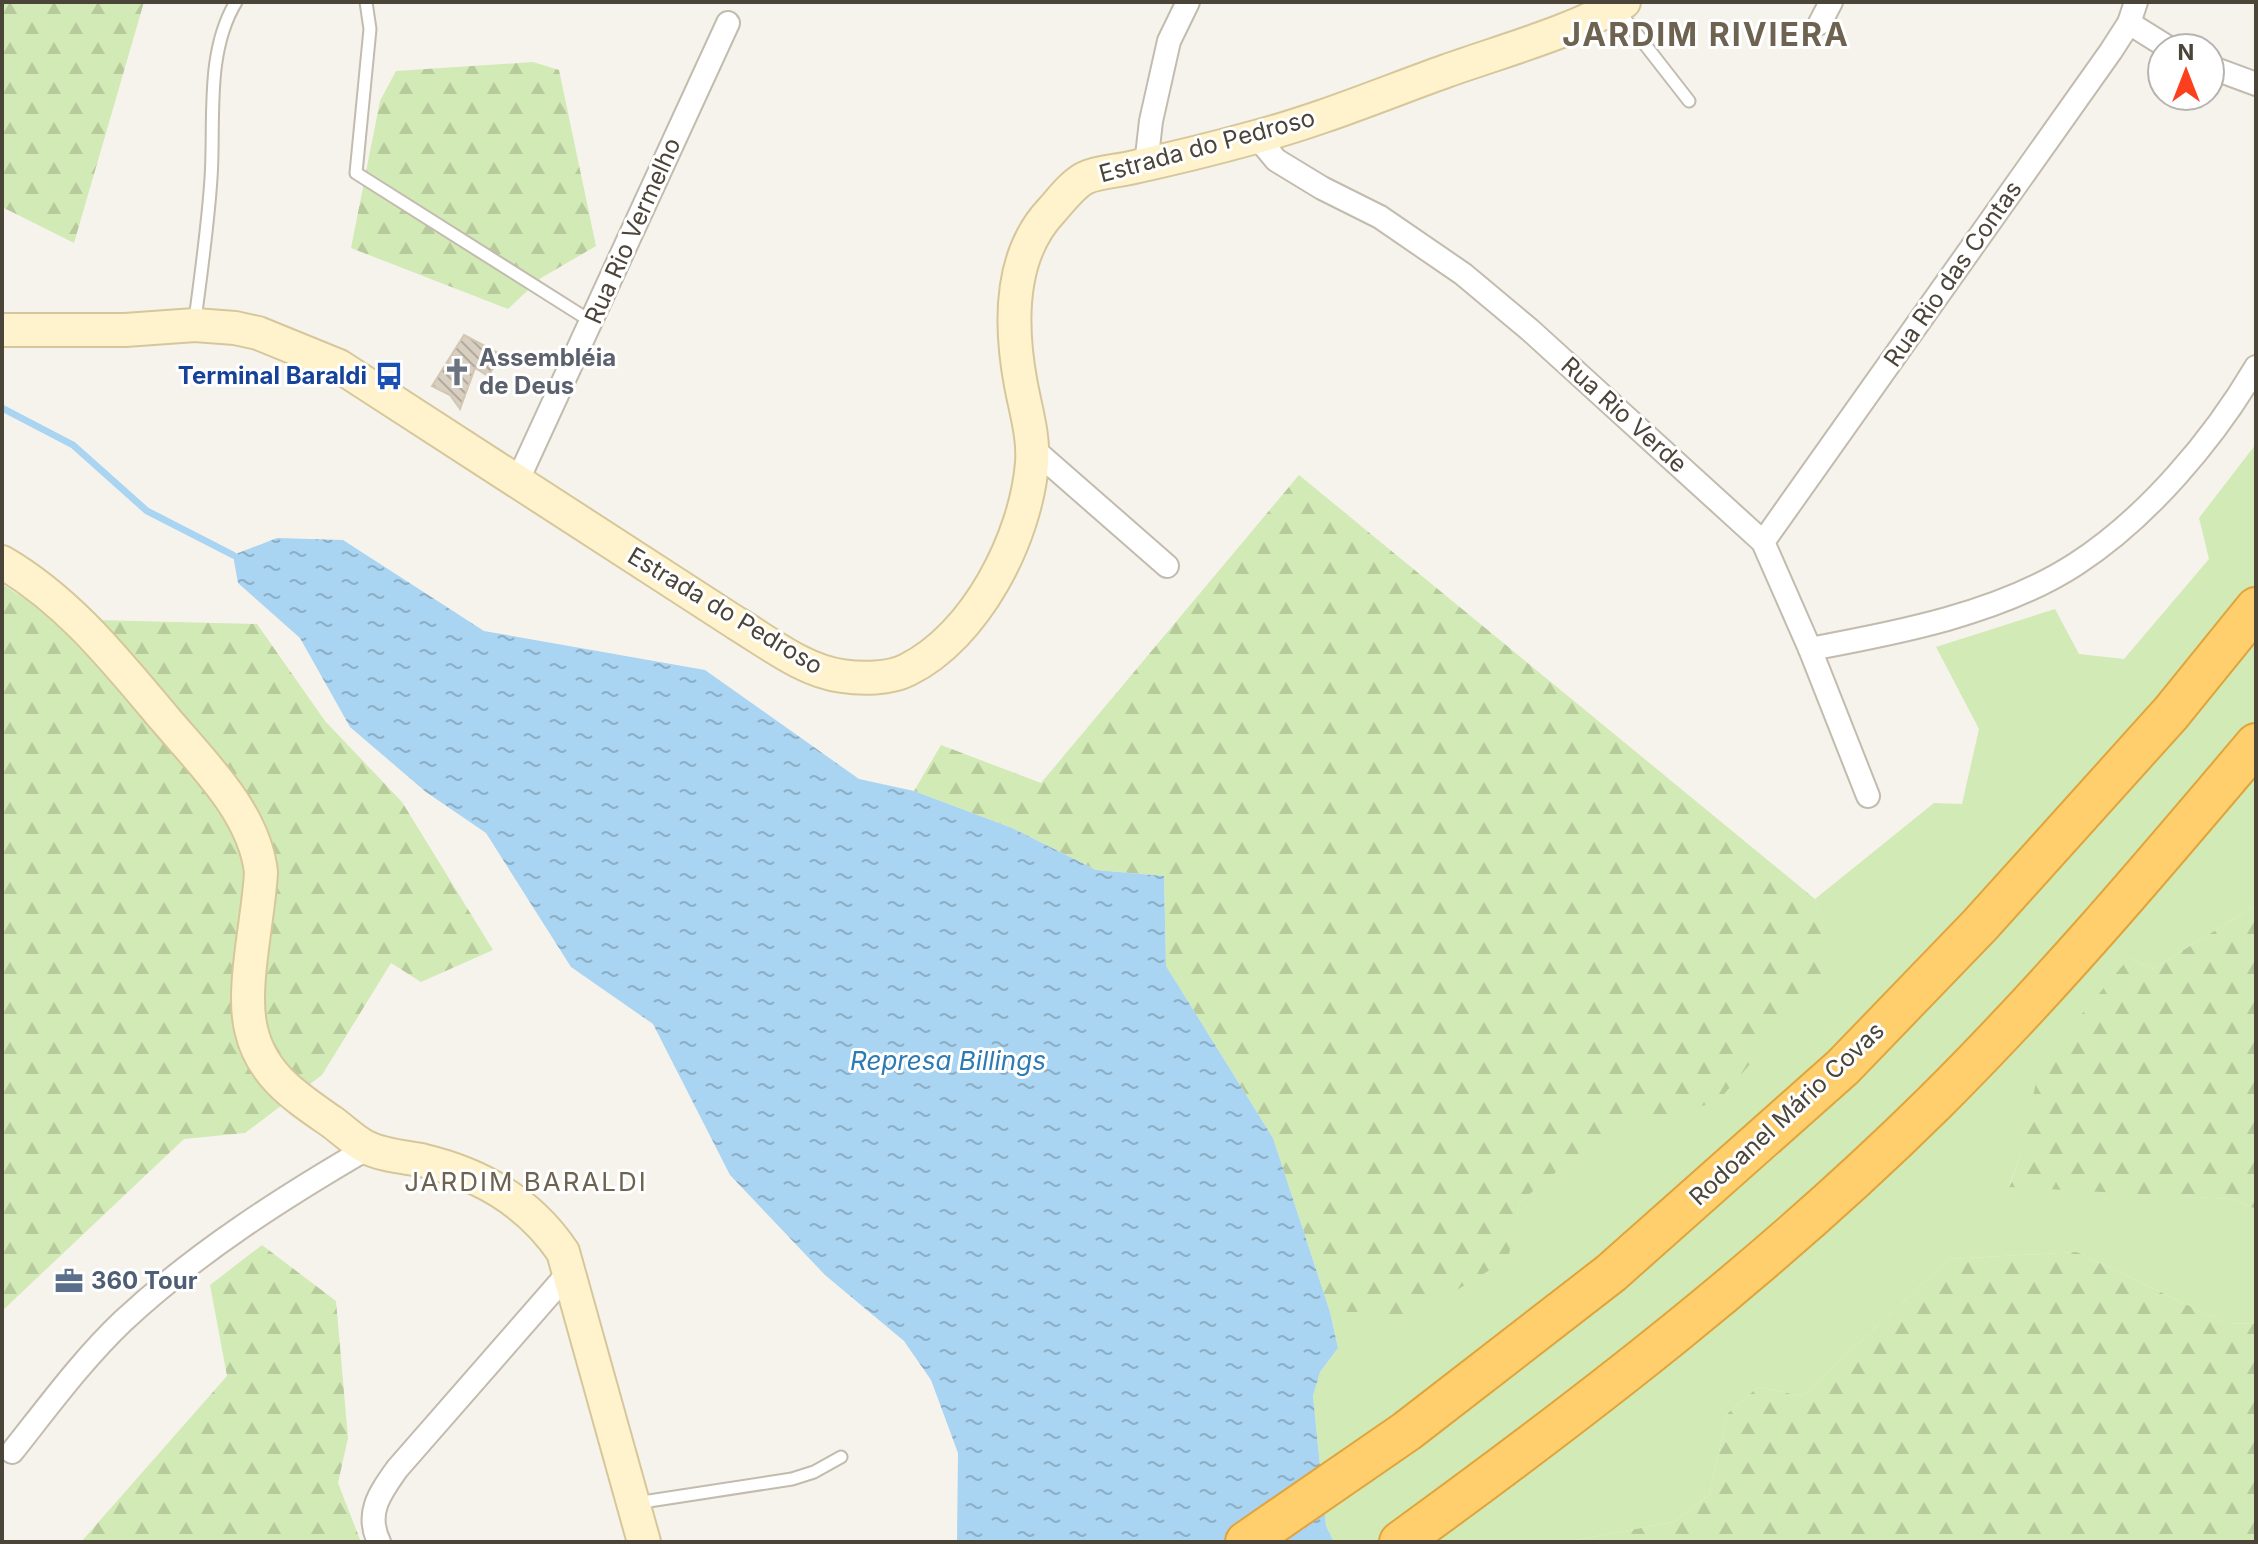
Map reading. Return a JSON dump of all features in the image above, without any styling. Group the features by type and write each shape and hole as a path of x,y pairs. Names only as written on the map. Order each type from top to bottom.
{"highway":[{"name":"Rodoanel Mário Covas","path":"1246,1542 1407,1431 1611,1273 1843,1067 1970,936 2171,713 2256,608"},
{"path":"1400,1542 1607,1387 1713,1303 1814,1215 1932,1105 2055,979 2256,744"}],"main road":[{"name":"Estrada do Pedroso","path":"2,330 125,330 195,325 258,333 339,366 802,663 842,677 876,678 904,672 931,655 961,627 1003,565 1028,490 1031,447 1015,339 1015,295 1023,254 1044,218 1085,178 1257,137 1569,28 1619,4"},
{"path":"2,562 74,615 102,644 226,794 251,836 259,855 260,898 248,996 251,1031 270,1072 287,1090 368,1148 455,1170 511,1196 551,1233 570,1271 644,1542"}],"street":[{"path":"1146,165 1151,121 1169,41 1188,2"},
{"path":"1820,23 1831,2"},
{"path":"2133,13 2153,32"},
{"name":"Rua Rio das Contas","path":"1763,542 2133,13"},
{"name":"Rua Rio Vermelho","path":"517,482 728,23"},
{"path":"2226,73 2256,84"},
{"name":"Rua Rio Verde","path":"1257,137 1276,160 1322,188 1380,217 1463,274 1530,330 1763,542 1810,649 1868,796"},
{"path":"1810,649 1889,634 1981,608 2076,564 2121,530 2162,491 2243,389 2256,367"},
{"path":"1031,447 1167,566"},
{"path":"12,1452 76,1372 121,1323 155,1293 275,1205 368,1148"},
{"path":"379,1542 373,1528 372,1512 381,1491 570,1271"}],"lane":[{"path":"195,325 210,189 212,121 220,39 225,21 236,2"},
{"path":"366,2 370,29 356,173 592,322"},
{"path":"1619,4 1689,101"},
{"path":"632,1504 792,1479 814,1472 841,1457"}],"green space":[{"path":"2,2 144,2 74,243 2,207"},
{"path":"533,62 559,70 596,246 541,278 508,309 351,248 380,101 396,71"},
{"path":"2256,444 2256,905 2153,969 2129,958 2020,1156 2009,1186 2232,1199 2256,1209 2256,1324 2225,1323 2077,1252 1949,1259 1802,1396 1758,1387 1728,1413 1709,1495 1674,1522 1564,1542 1334,1542 1326,1526 1313,1396 1320,1372 1338,1348 1330,1312 1363,1312 1507,1259 1520,1202 1632,1108 1832,969 1815,899 1934,803 1962,804 1979,729 1936,647 2055,609 2079,654 2124,659 2209,559 2199,518"},
{"path":"1299,475 1815,899 1833,969 1718,1101 1660,1119 1632,1109 1520,1202 1508,1259 1392,1329 1363,1312 1330,1312 1273,1138 1166,966 1164,876 1096,870 1012,828 914,791 941,745 1041,783"},
{"path":"2,584 56,619 257,624 325,721 402,802 493,950 421,982 391,963 322,1075 245,1133 184,1139 2,1311"},
{"path":"2256,905 2256,1209 2232,1199 2009,1187 2020,1156 2040,1064 2129,958 2153,969"},
{"path":"262,1245 336,1301 348,1438 338,1483 361,1542 81,1542 227,1376 210,1285"},
{"path":"2077,1252 2225,1323 2256,1324 2256,1542 1564,1542 1674,1522 1709,1495 1728,1413 1758,1387 1802,1396 1949,1259"}],"water":[{"name":"Represa Billings","path":"277,538 343,540 484,631 705,670 859,779 914,791 1012,828 1096,870 1164,876 1166,966 1273,1138 1330,1312 1338,1348 1320,1372 1313,1396 1326,1526 1334,1542 957,1542 958,1453 931,1380 904,1341 825,1275 730,1175 653,1024 571,967 486,833 426,792 350,727 300,638 238,583 233,555"}],"building":[{"name":"Assembléia de Deus","path":"464,335 502,355 488,376 475,368 460,409 450,395 432,386"}],"waterway":[{"path":"2,408 73,445 147,511 233,555"}],"place":[{"name":"Assembléia de Deus","path":"457,372"},
{"name":"Terminal Baraldi","path":"389,376"},
{"name":"360 Tour","path":"69,1281"}],"district":[{"name":"JARDIM RIVIERA","path":"1706,35"},
{"name":"JARDIM BARALDI","path":"526,1182"}]}
